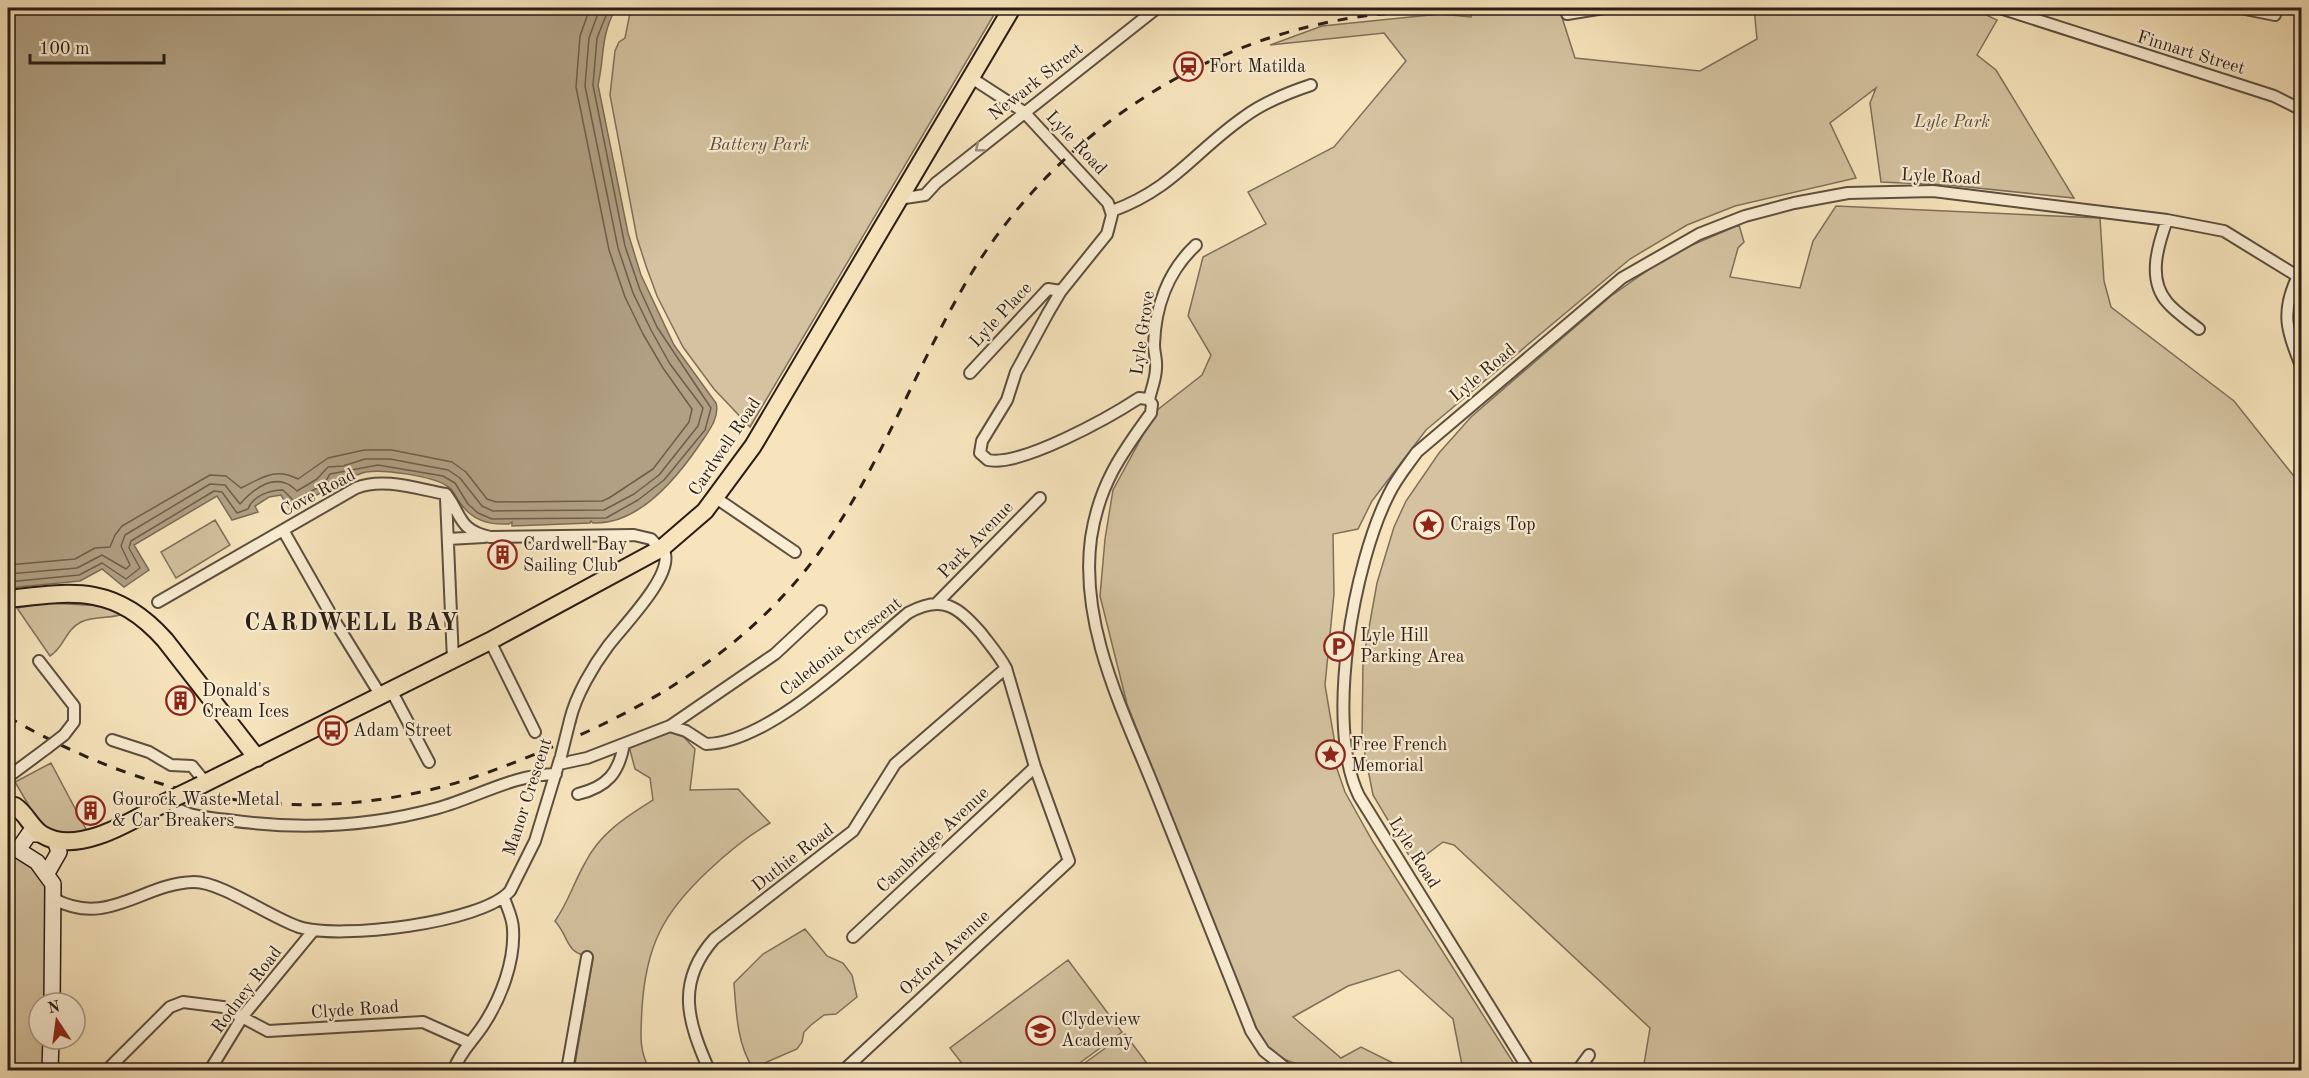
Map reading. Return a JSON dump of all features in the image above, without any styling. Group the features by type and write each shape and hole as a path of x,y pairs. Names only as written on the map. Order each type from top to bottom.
{"main road":[{"name":"Cardwell Road","path":"46,840 86,848 119,826 490,641 662,548 690,527 716,498 762,431 1012,8"},
{"path":"8,599 80,592 108,598 128,608 148,622 165,640 257,758"},
{"path":"11,801 46,840"}],"street":[{"name":"Newark Street","path":"898,199 925,195 936,183 1024,112 1157,8"},
{"path":"1567,14 1604,8"},
{"name":"Finnart Street","path":"2000,8 2274,96 2301,110"},
{"path":"2240,8 2275,15"},
{"name":"Lyle Road","path":"970,77 1024,112 1108,203 1112,211"},
{"path":"1288,1071 1264,1051 1251,1031 1125,714 1097,637 1090,575 1094,524 1116,461 1151,413 1152,404 1149,400 1139,398 1104,421 1008,460 994,462 980,453 982,441 1007,400 1025,353 1061,291 1107,234 1112,211 1136,202 1162,187 1243,117 1282,94 1311,85"},
{"path":"908,181 924,187 936,183"},
{"name":"Lyle Road","path":"1529,1071 1359,796 1346,758 1344,721 1346,675 1354,603 1382,509 1409,464 1440,431 1622,278 1700,234 1745,216 1794,203 1848,193 1900,190 1980,195 2219,229 2300,277"},
{"path":"2166,220 2159,242 2155,267 2160,291 2167,302 2199,329"},
{"name":"Lyle Grove","path":"1149,400 1156,368 1154,344 1167,286 1179,260 1196,245"},
{"path":"2300,277 2289,294 2286,311 2290,340 2301,368"},
{"name":"Lyle Place","path":"970,373 1048,289 1061,291"},
{"name":"Cove Road","path":"158,602 364,485 393,484 446,494"},
{"path":"446,494 460,520 476,532 490,537"},
{"path":"446,494 453,660"},
{"path":"716,498 795,552"},
{"name":"Park Avenue","path":"936,604 1040,498"},
{"path":"283,530 329,611"},
{"path":"448,539 634,535 651,539 662,548"},
{"name":"Manor Crescent","path":"504,898 515,884 535,841 570,720 583,688 607,647 640,606 664,569 666,558 662,548"},
{"path":"936,604 952,606 964,614 998,653 1006,668 1035,767"},
{"name":"Caledonia Crescent","path":"670,726 686,731 706,744 729,741 751,733 810,694 908,613 922,606 936,604"},
{"path":"171,800 184,813 282,826 323,826 396,818 437,808 558,764 587,759 670,726 775,654 821,611"},
{"path":"336,623 386,693 429,762"},
{"path":"490,641 535,732"},
{"path":"8,777 64,735 74,722 74,706 39,661"},
{"name":"Duthie Road","path":"709,1071 696,1042 689,1004 691,979 705,949 714,939 846,838 853,831 895,764 1006,668"},
{"path":"112,740 149,752 171,765 192,766 203,783"},
{"path":"578,794 596,790 607,783 616,771 624,744"},
{"name":"Oxford Avenue","path":"844,1071 1069,861 1035,767"},
{"name":"Cambridge Avenue","path":"854,937 1035,767"},
{"path":"13,850 46,840 47,873"},
{"path":"13,850 34,859 47,873 53,884 52,991"},
{"path":"54,899 76,908 99,910 176,885 197,882 219,889 285,922 313,931 370,929 427,922 478,910 504,898 513,926 509,964 499,998 456,1062 454,1071"},
{"name":"Rodney Road","path":"210,1071 243,1016 313,931"},
{"path":"567,1071 587,957"},
{"name":"Clyde Road","path":"108,1071 177,1003 191,1002 223,1007 268,1031 423,1022 470,1042"},
{"path":"50,1071 51,1051"},
{"path":"1578,1071 1589,1055"}],"green space":[{"name":"Battery Park","path":"631,8 998,8 750,427 714,389 683,347 657,296 637,238 610,95 615,51 619,42 625,38"},
{"name":"Lyle Park","path":"1473,8 1559,8 1575,58 1700,71 1757,39 1754,8 1972,8 1997,20 1977,55 1996,70 2074,198 1948,185 1881,182 1870,103 1876,88 1830,123 1856,178 1735,206 1687,225 1630,259 1426,430 1372,501 1358,529 1333,534 1334,594 1325,685 1335,744 1323,745 1321,764 1336,766 1345,792 1373,842 1518,1070 1463,1070 1453,1019 1399,970 1348,986 1293,1017 1341,1058 1361,1047 1403,1068 1419,1070 1360,1071 1318,1068 1281,1058 1267,1048 1252,1020 1127,704 1100,596 1105,539 1113,490 1156,411 1202,375 1211,355 1188,316 1203,257 1266,224 1248,192 1334,147 1406,61 1384,33 1270,45 1322,26 1440,14 1471,17"},
{"path":"1836,206 2100,218 2104,281 2111,307 2234,401 2301,485 2301,1070 1643,1070 1650,1028 1454,845 1443,842 1414,864 1373,795 1362,739 1363,661 1377,583 1394,527 1406,501 1439,453 1471,417 1611,296 1671,254 1739,225 1744,242 1738,248 1730,277 1800,288 1813,241"},
{"path":"215,520 230,545 176,578 161,552"},
{"path":"48,603 104,606 122,614 92,618 81,622 71,630 55,653 50,656 17,608"},
{"path":"670,731 680,733 695,749 690,790 738,789 770,823 723,857 692,886 668,916 660,932 648,966 642,1008 642,1048 650,1070 574,1070 593,958 583,956 572,949 555,921 598,843 624,819 653,800 650,778 635,769 629,746"},
{"path":"51,763 88,833 62,837 39,823 15,782"},
{"path":"8,850 18,850 50,879 52,991 27,991 27,1051 51,1051 50,1070 8,1070"},
{"path":"805,929 827,956 843,963 852,975 857,997 836,1014 824,1015 811,1025 804,1032 802,1042 797,1049 753,1068 740,1038 734,983 763,954"},
{"name":"Clydeview Academy","path":"1068,960 1122,1032 1070,1070 967,1070 950,1048"},
{"path":"1125,1034 1152,1070 1075,1070"}],"water":[{"path":"8,8 616,8 607,28 598,85 628,233 641,275 674,345 716,403 715,419 710,430 680,471 655,497 641,508 610,522 512,526 512,522 501,524 487,522 468,512 451,489 440,482 408,474 374,471 331,481 333,486 290,510 281,495 269,497 255,506 258,512 232,520 217,496 134,545 149,570 124,587 102,569 80,581 8,588"}],"railway":[{"path":"8,717 60,745 113,767 166,785 219,797 274,804 330,804 387,798 445,786 526,758 609,722 676,684 708,662 767,613 793,585 818,554 861,487 971,274 1014,213 1065,159 1121,113 1184,74 1250,45 1321,24 1394,13 1469,12"}],"place":[{"name":"Fort Matilda","path":"1188,67"},
{"name":"Craigs Top","path":"1429,525"},
{"name":"Cardwell Bay Sailing Club","path":"502,555"},
{"name":"Lyle Hill Parking Area","path":"1339,646"},
{"name":"Donald's Cream Ices","path":"181,701"},
{"name":"Adam Street","path":"332,731"},
{"name":"Free French Memorial","path":"1330,755"},
{"name":"Gourock Waste Metal & Car Breakers","path":"91,810"},
{"name":"Clydeview Academy","path":"1040,1030"}],"district":[{"name":"CARDWELL BAY","path":"352,624"}]}
